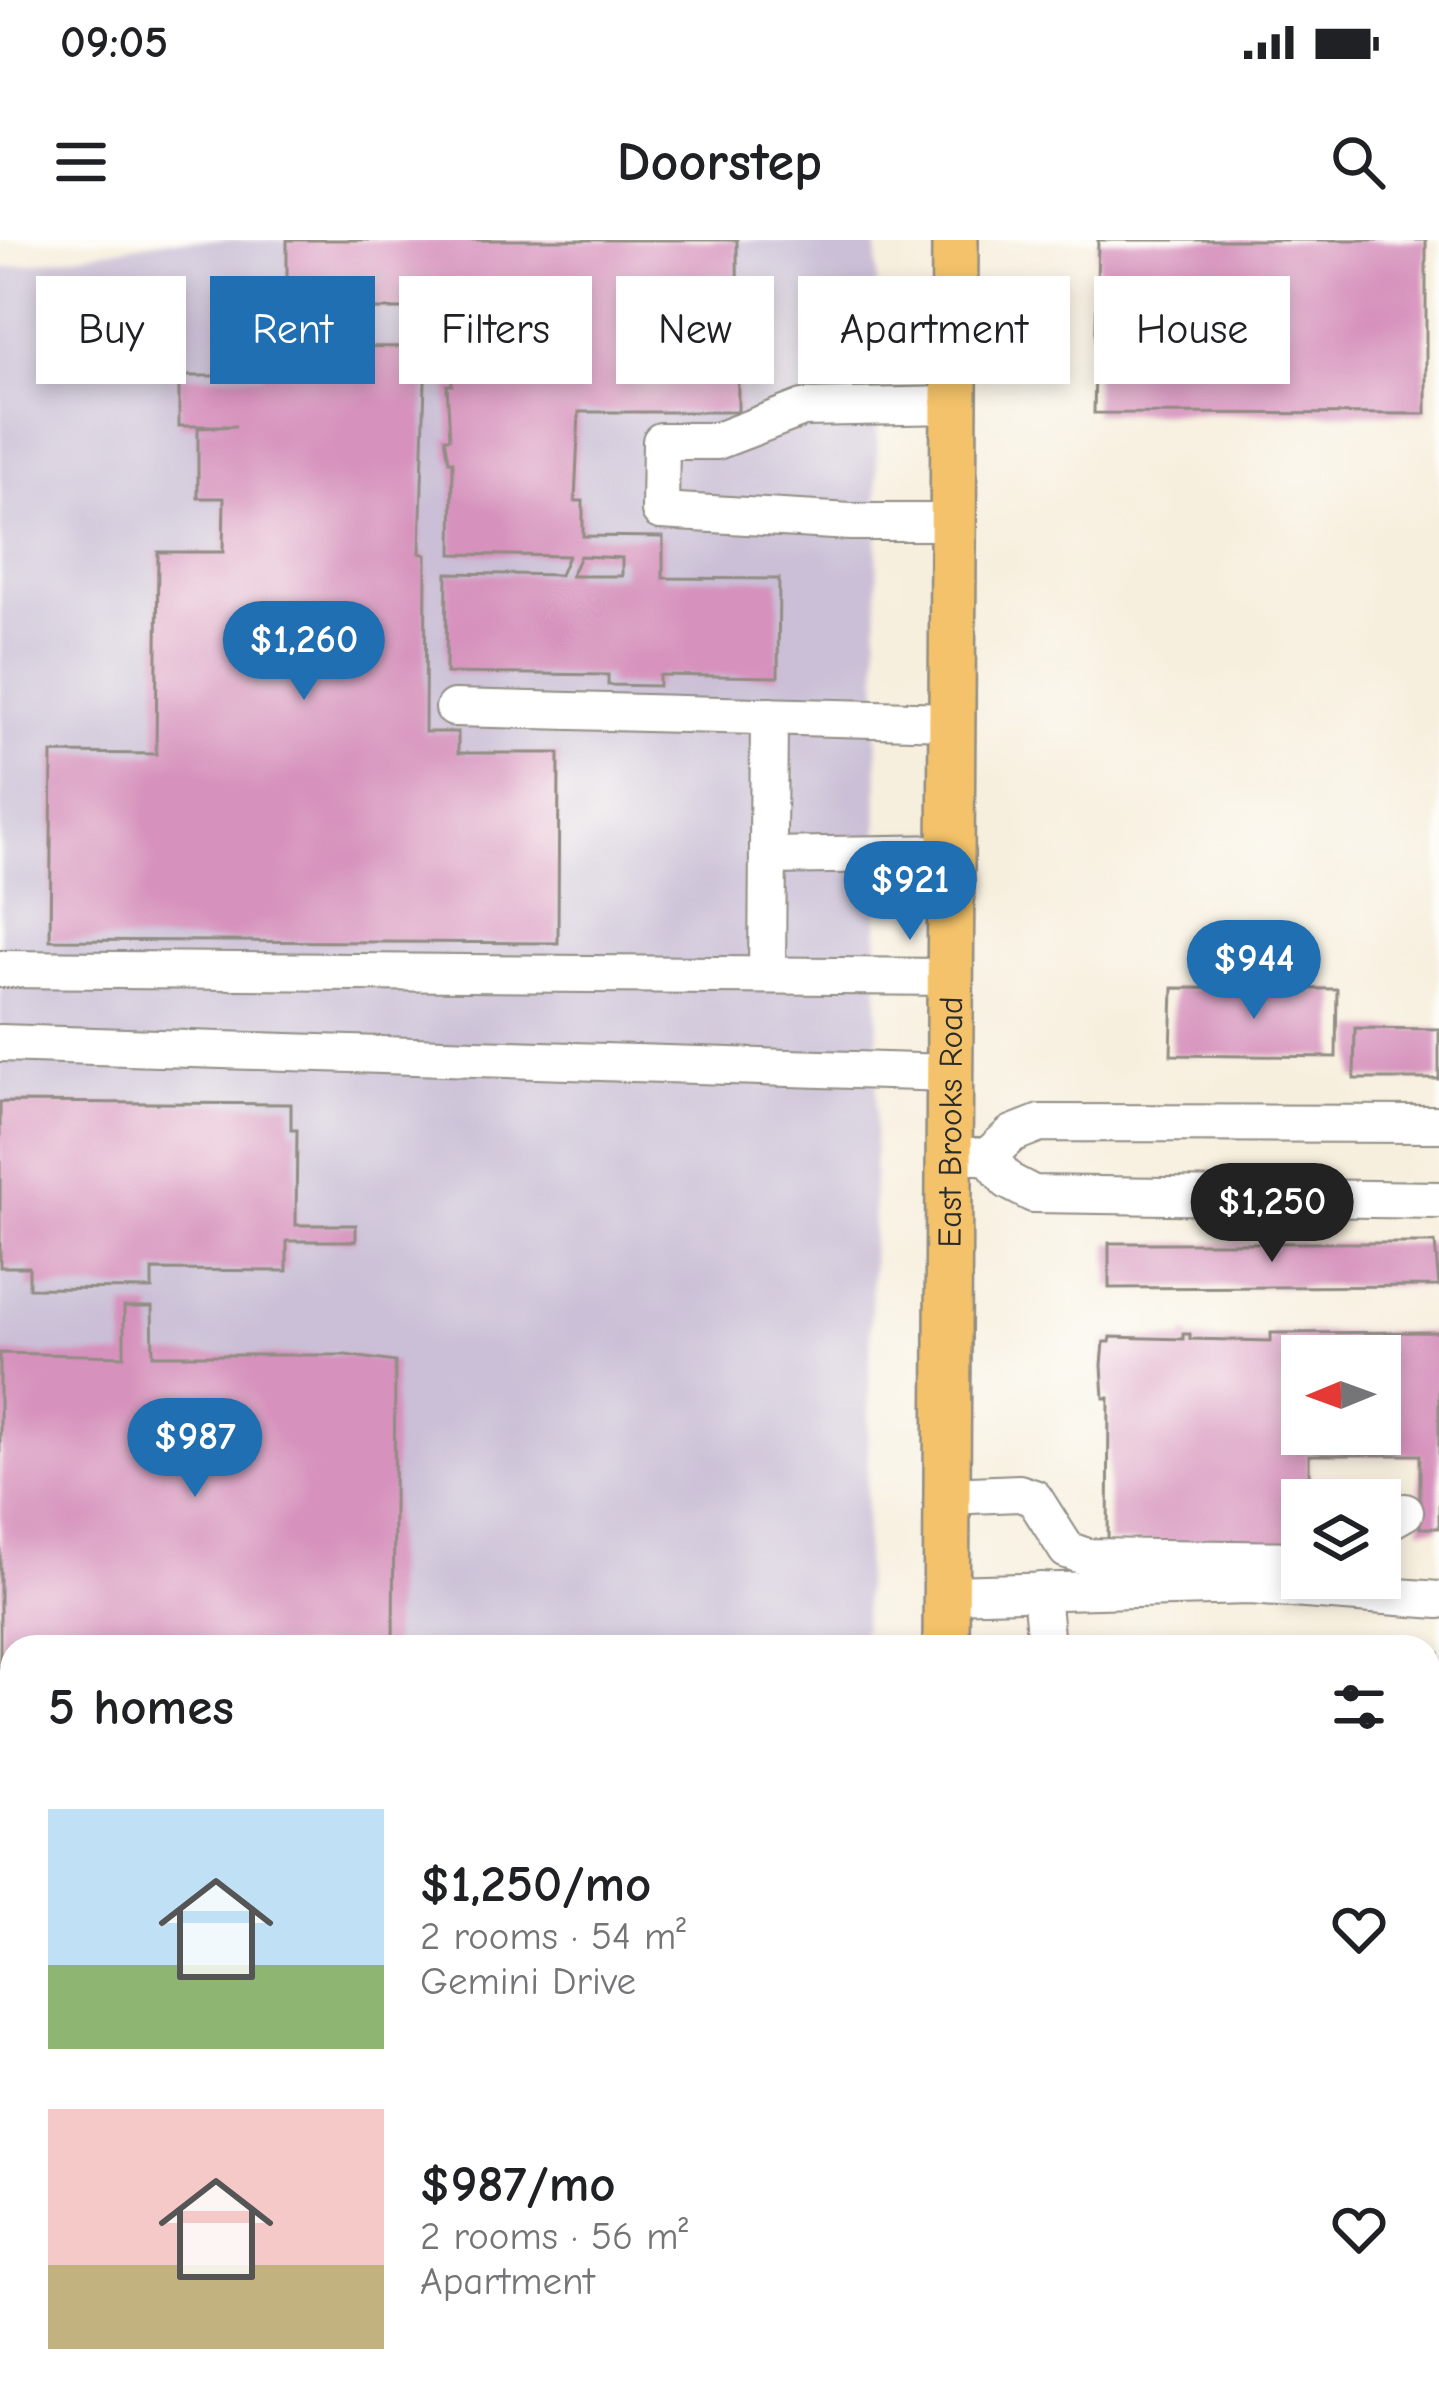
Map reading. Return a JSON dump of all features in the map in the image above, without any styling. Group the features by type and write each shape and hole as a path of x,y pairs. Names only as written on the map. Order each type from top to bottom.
{"main road":[{"name":"East Brooks Road","path":"946,1635 947,1496 969,1156 950,1073 956,240"}],"street":[{"path":"953,523 660,511 660,465 661,442 717,441 803,407 954,405"},
{"path":"454,708 952,721"},
{"path":"767,975 770,716"},
{"path":"768,856 951,853"},
{"path":"0,969 951,977"},
{"path":"0,1043 950,1073"},
{"path":"969,1156 1040,1124 1439,1124"},
{"path":"969,1156 1033,1194 1439,1200"},
{"path":"947,1496 1019,1493 1034,1498 1067,1550 1087,1557 1281,1560"},
{"path":"1048,1635 1067,1550"},
{"path":"947,1594 1250,1586 1439,1600"}],"shaded area":[{"path":"170,240 877,240 877,276 798,276 798,384 877,384 878,1026 863,1635 0,1635 0,269"}],"building":[{"path":"287,240 737,240 737,276 616,276 616,384 738,384 738,412 579,412 575,501 583,501 583,536 663,537 663,578 779,579 778,677 659,675 659,686 608,685 608,675 446,673 447,573 560,575 568,556 452,554 453,461 449,461 445,438 450,438 447,385 592,384 592,276 399,276 399,309 375,309 375,276 287,276","holes":["580,556 622,558 622,576 571,576"]},
{"path":"1098,240 1426,240 1426,414 1094,413 1095,384 1290,384 1290,276 1097,276"},
{"path":"375,347 399,347 399,384 425,384 420,553 426,555 425,732 458,732 458,753 559,753 558,943 50,940 52,753 156,754 158,552 223,552 224,498 198,498 198,428 236,426 179,426 179,384 186,384 186,376 210,376 210,384 375,384"},
{"path":"1173,988 1337,989 1336,1057 1171,1055"},
{"path":"1355,1028 1439,1029 1439,1079 1354,1079"},
{"path":"0,1102 291,1104 291,1130 297,1130 296,1225 356,1225 356,1241 287,1241 287,1271 152,1270 152,1289 29,1288 29,1267 0,1267"},
{"path":"1109,1243 1435,1243 1439,1286 1109,1288"},
{"path":"124,1307 152,1307 153,1355 346,1355 395,1362 393,1635 0,1635 0,1353 124,1356"},
{"path":"1439,1332 1439,1528 1420,1528 1420,1455 1401,1455 1401,1335 1281,1335 1281,1455 1309,1455 1309,1479 1281,1479 1281,1544 1108,1543 1109,1398 1104,1398 1104,1342 1111,1337 1183,1339 1183,1334 1190,1334 1190,1339 1271,1341 1271,1333"}]}
